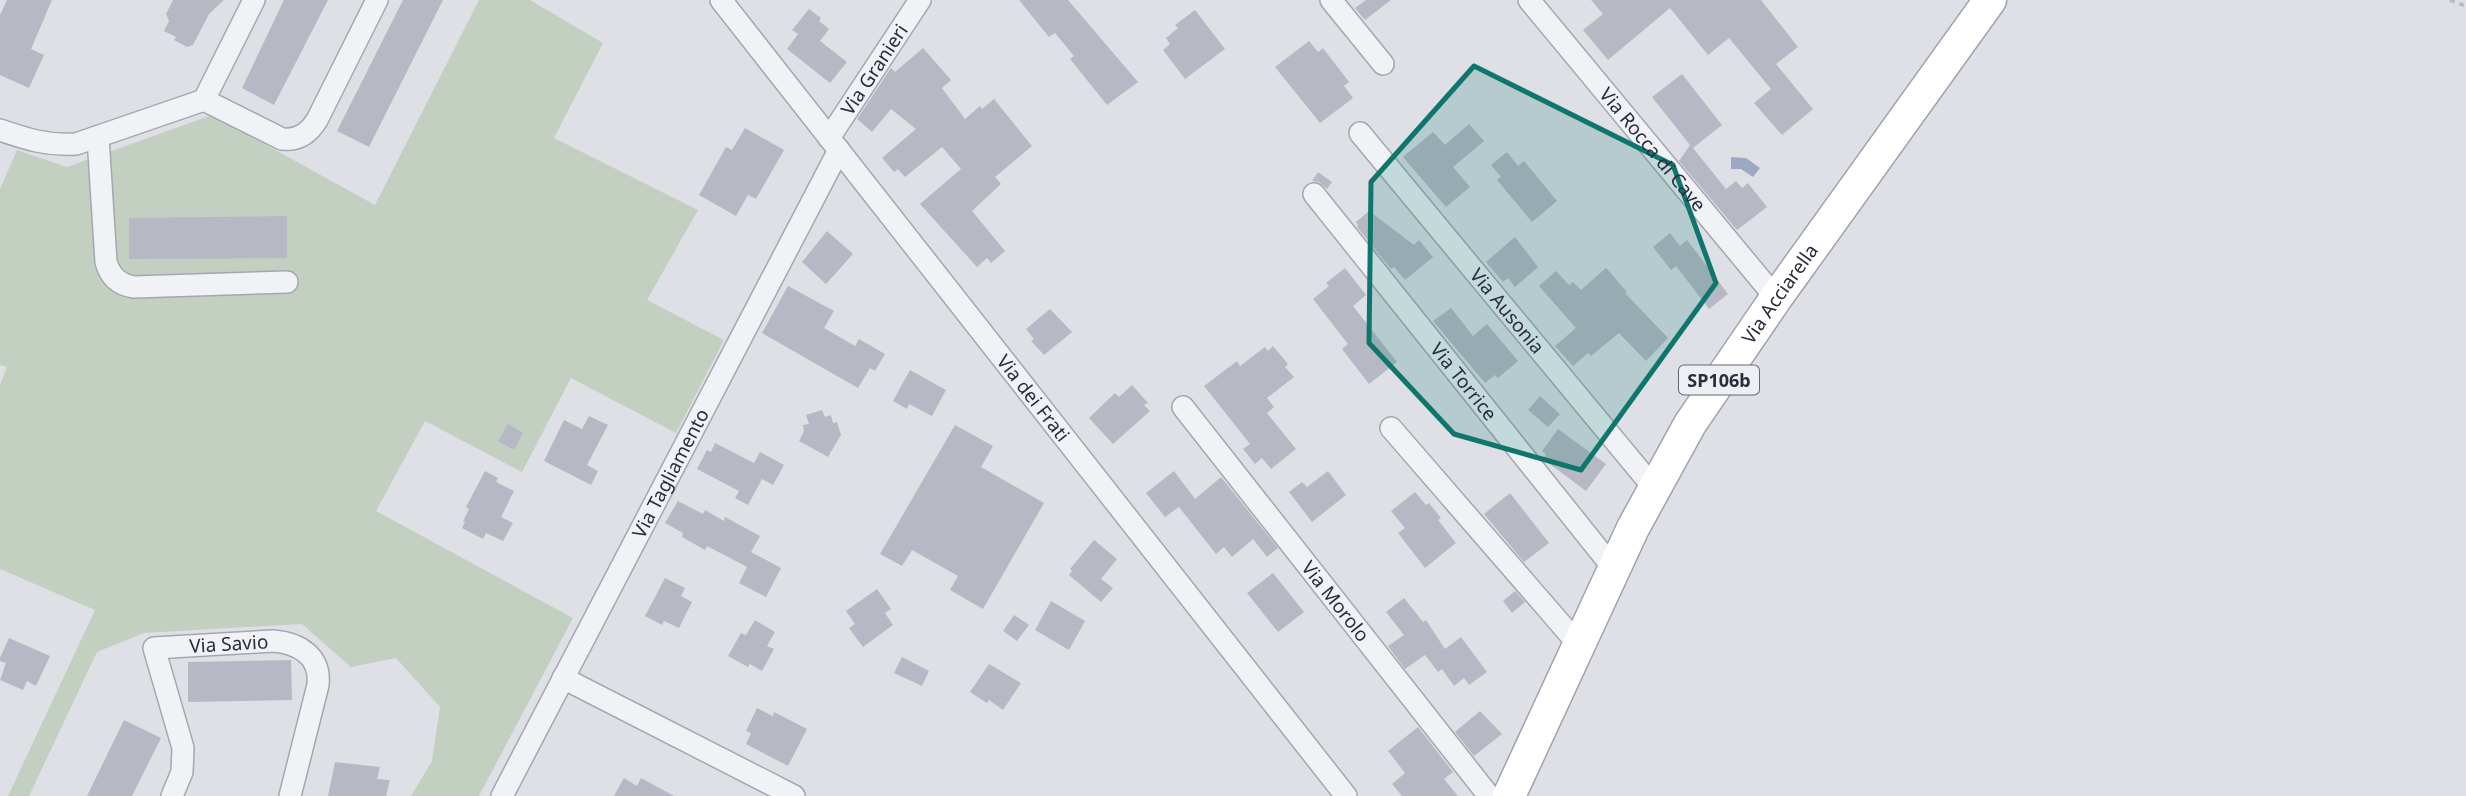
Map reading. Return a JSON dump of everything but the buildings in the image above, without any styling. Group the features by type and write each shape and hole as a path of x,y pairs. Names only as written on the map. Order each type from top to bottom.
{"main road":[{"name":"Via Acciarella","path":"1509,796 1614,569 1654,488 1699,411 1776,298 1990,0"}],"street":[{"path":"0,130 30,141 57,145 83,142 204,100 254,0"},
{"path":"204,100 282,139 304,135 317,120 377,0"},
{"name":"Via dei Frati","path":"721,0 1346,796"},
{"name":"Via Granieri","path":"834,144 920,0"},
{"path":"1331,0 1383,64"},
{"name":"Via Rocca di Cave","path":"1529,0 1776,298"},
{"name":"Via Ausonia","path":"1360,133 1654,488"},
{"path":"98,137 106,262 110,273 119,282 134,287 288,282"},
{"name":"Via Tagliamento","path":"502,796 834,144"},
{"name":"Via Torrice","path":"1314,194 1614,569"},
{"name":"Via Morolo","path":"1183,407 1489,796"},
{"path":"1391,428 1579,645"},
{"name":"Via Savio","path":"172,796 182,772 183,748 154,648 273,641 304,650 313,659 318,672 318,685 290,796"},
{"path":"563,678 794,796"}],"path":[{"path":"2450,0 2466,6"}],"highlighted area":[{"path":"1474,66 1673,165 1716,283 1581,470 1454,434 1369,343 1371,182"}],"green space":[{"path":"479,0 530,0 603,43 554,138 698,210 647,300 724,340 676,433 571,378 522,472 425,421 376,511 573,618 479,796 411,796 432,761 440,707 396,658 351,667 302,624 144,633 97,652 29,796 8,796 95,610 0,569 0,385 7,367 0,365 0,189 17,150 67,167 212,115 375,205"}],"water":[{"path":"1731,157 1746,158 1760,168 1753,177 1741,169 1731,169"}]}
